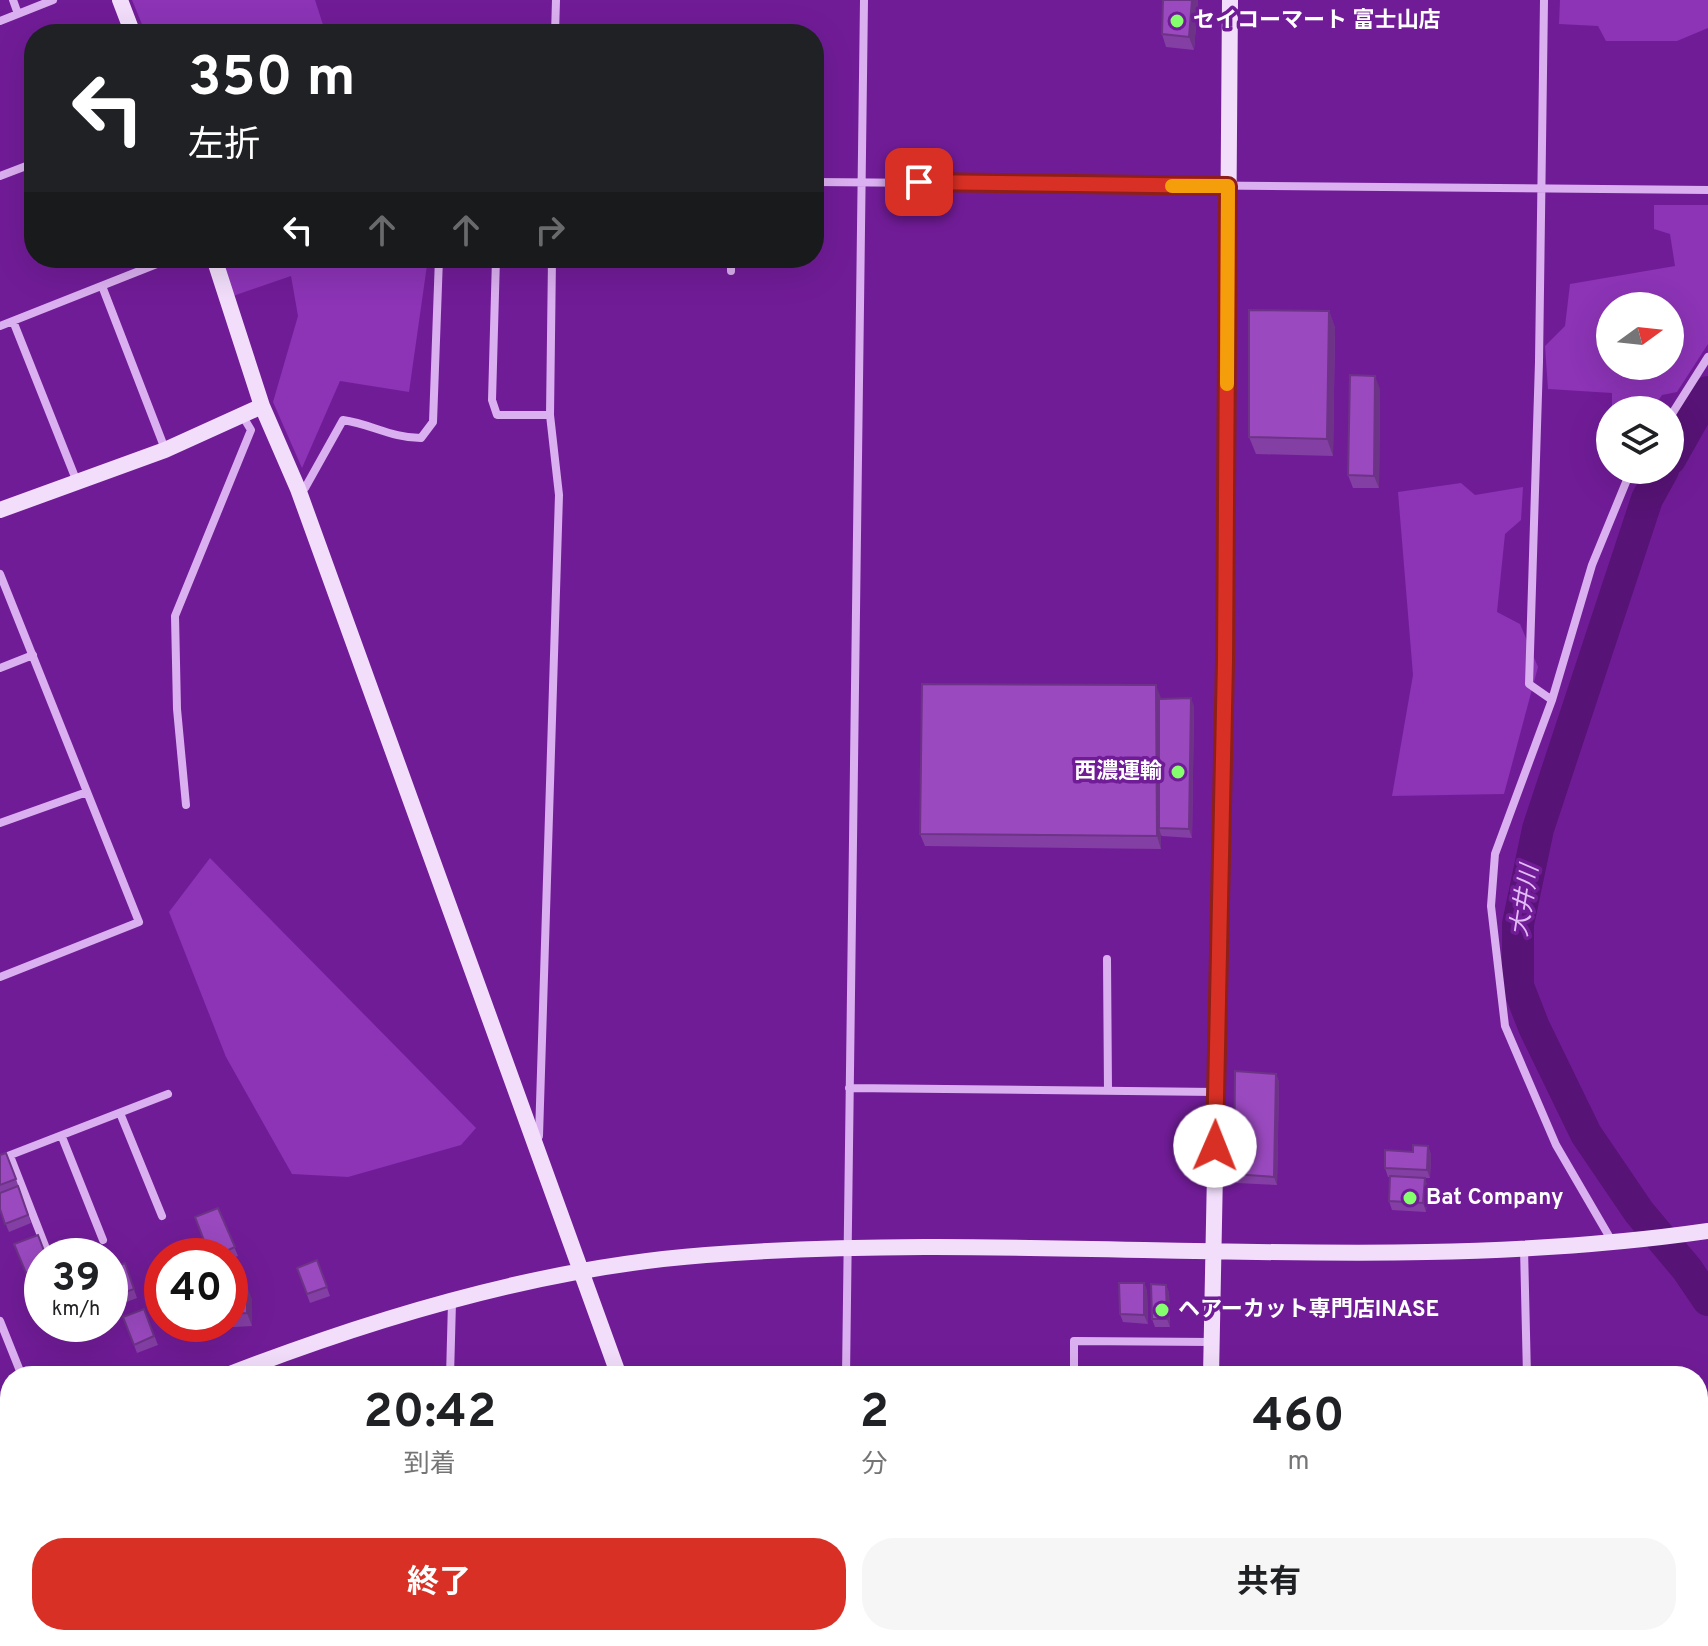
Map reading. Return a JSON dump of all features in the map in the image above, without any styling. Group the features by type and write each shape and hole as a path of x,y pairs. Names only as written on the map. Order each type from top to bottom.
{"street":[{"path":"13,0 18,14"},
{"path":"0,21 53,0"},
{"path":"120,0 129,24"},
{"path":"555,24 556,0"},
{"path":"846,1366 864,0"},
{"path":"1211,1366 1225,661 1230,0"},
{"path":"1544,0 1543,188 1529,684 1552,700"},
{"path":"0,176 24,167"},
{"path":"824,182 1708,190"},
{"path":"0,326 147,268"},
{"path":"217,268 262,406 298,489 615,1366"},
{"path":"298,489 305,488 343,420 366,423 397,438 421,438 433,422 439,268"},
{"path":"496,268 492,400 497,415 550,415"},
{"path":"542,1160 538,1129 559,495 550,415 552,268"},
{"path":"102,286 165,450"},
{"path":"13,321 77,482"},
{"path":"1683,396 1708,357"},
{"path":"0,510 165,450 262,406"},
{"path":"186,805 177,709 175,616 251,430 242,415"},
{"path":"1613,1243 1556,1145 1505,1026 1491,906 1495,854 1552,700 1592,565 1625,484"},
{"path":"0,574 139,922 0,977"},
{"path":"0,668 33,655"},
{"path":"0,823 87,792"},
{"path":"1107,959 1108,1091"},
{"path":"849,1088 1216,1092"},
{"path":"0,1159 168,1094"},
{"path":"120,1113 162,1216"},
{"path":"62,1137 102,1238"},
{"path":"10,1156 42,1238"},
{"path":"251,1366 354,1327 452,1302 582,1271 703,1255 847,1248 1213,1252 1524,1248 1613,1243 1708,1231"},
{"path":"1524,1248 1527,1366"},
{"path":"450,1366 452,1302"},
{"path":"0,1321 18,1366"},
{"path":"1074,1366 1074,1341 1212,1342"}],"shaded area":[{"path":"132,0 315,0 323,24 142,24"},
{"path":"1560,0 1708,0 1708,28 1677,41 1606,41 1598,26 1559,24"},
{"path":"1654,205 1708,205 1708,344 1677,392 1661,396 1612,396 1612,393 1548,389 1545,346 1565,326 1570,284 1675,266 1670,234 1654,229"},
{"path":"225,268 427,268 409,392 340,381 302,468 273,402 298,316 291,276 233,296"},
{"path":"1461,483 1475,495 1523,487 1521,520 1505,534 1497,612 1520,624 1538,667 1504,794 1392,796 1413,675 1398,492"},
{"path":"210,858 476,1128 461,1145 348,1177 292,1174 226,1057 169,912"}],"building":[{"path":"1163,0 1192,0 1189,37 1162,34"},
{"path":"1249,310 1329,311 1327,439 1249,437"},
{"path":"1350,375 1375,376 1374,476 1348,475"},
{"path":"922,684 1156,685 1157,836 920,834"},
{"name":"西濃運輸","path":"1191,698 1189,829 1159,828 1159,699"},
{"path":"1235,1071 1276,1074 1274,1177 1234,1174"},
{"path":"1413,1145 1428,1146 1427,1170 1385,1168 1385,1150 1413,1152"},
{"path":"6,1153 16,1179 0,1185 0,1155"},
{"path":"1390,1176 1425,1178 1423,1203 1389,1201"},
{"path":"18,1186 28,1215 5,1224 0,1209 0,1193"},
{"path":"218,1208 231,1238 203,1238 195,1217"},
{"path":"24,1240 24,1268 14,1244"},
{"path":"317,1260 327,1287 307,1294 297,1268"},
{"path":"128,1272 134,1289 128,1291"},
{"path":"1119,1283 1144,1283 1144,1315 1120,1314"},
{"name":"ヘアーカット専門店INASE","path":"1151,1284 1166,1285 1167,1319 1152,1319"},
{"path":"144,1309 144,1340 134,1345 128,1330 128,1315"}],"waterway":[{"name":"大井川","path":"1684,434 1708,392"},
{"name":"大井川","path":"1655,484 1647,499 1538,829 1518,924 1518,986 1534,1027 1586,1134 1639,1212 1687,1269 1708,1300"}],"slow traffic":[{"path":"1172,186 1228,186 1227,384"}],"place":[{"name":"セイコーマート 富士山店","path":"1177,21"},
{"name":"西濃運輸","path":"1178,772"},
{"name":"Bat Company","path":"1410,1198"},
{"name":"ヘアーカット専門店INASE","path":"1162,1310"}],"route":[{"path":"919,182 1228,186 1225,661 1215,1146"}]}
